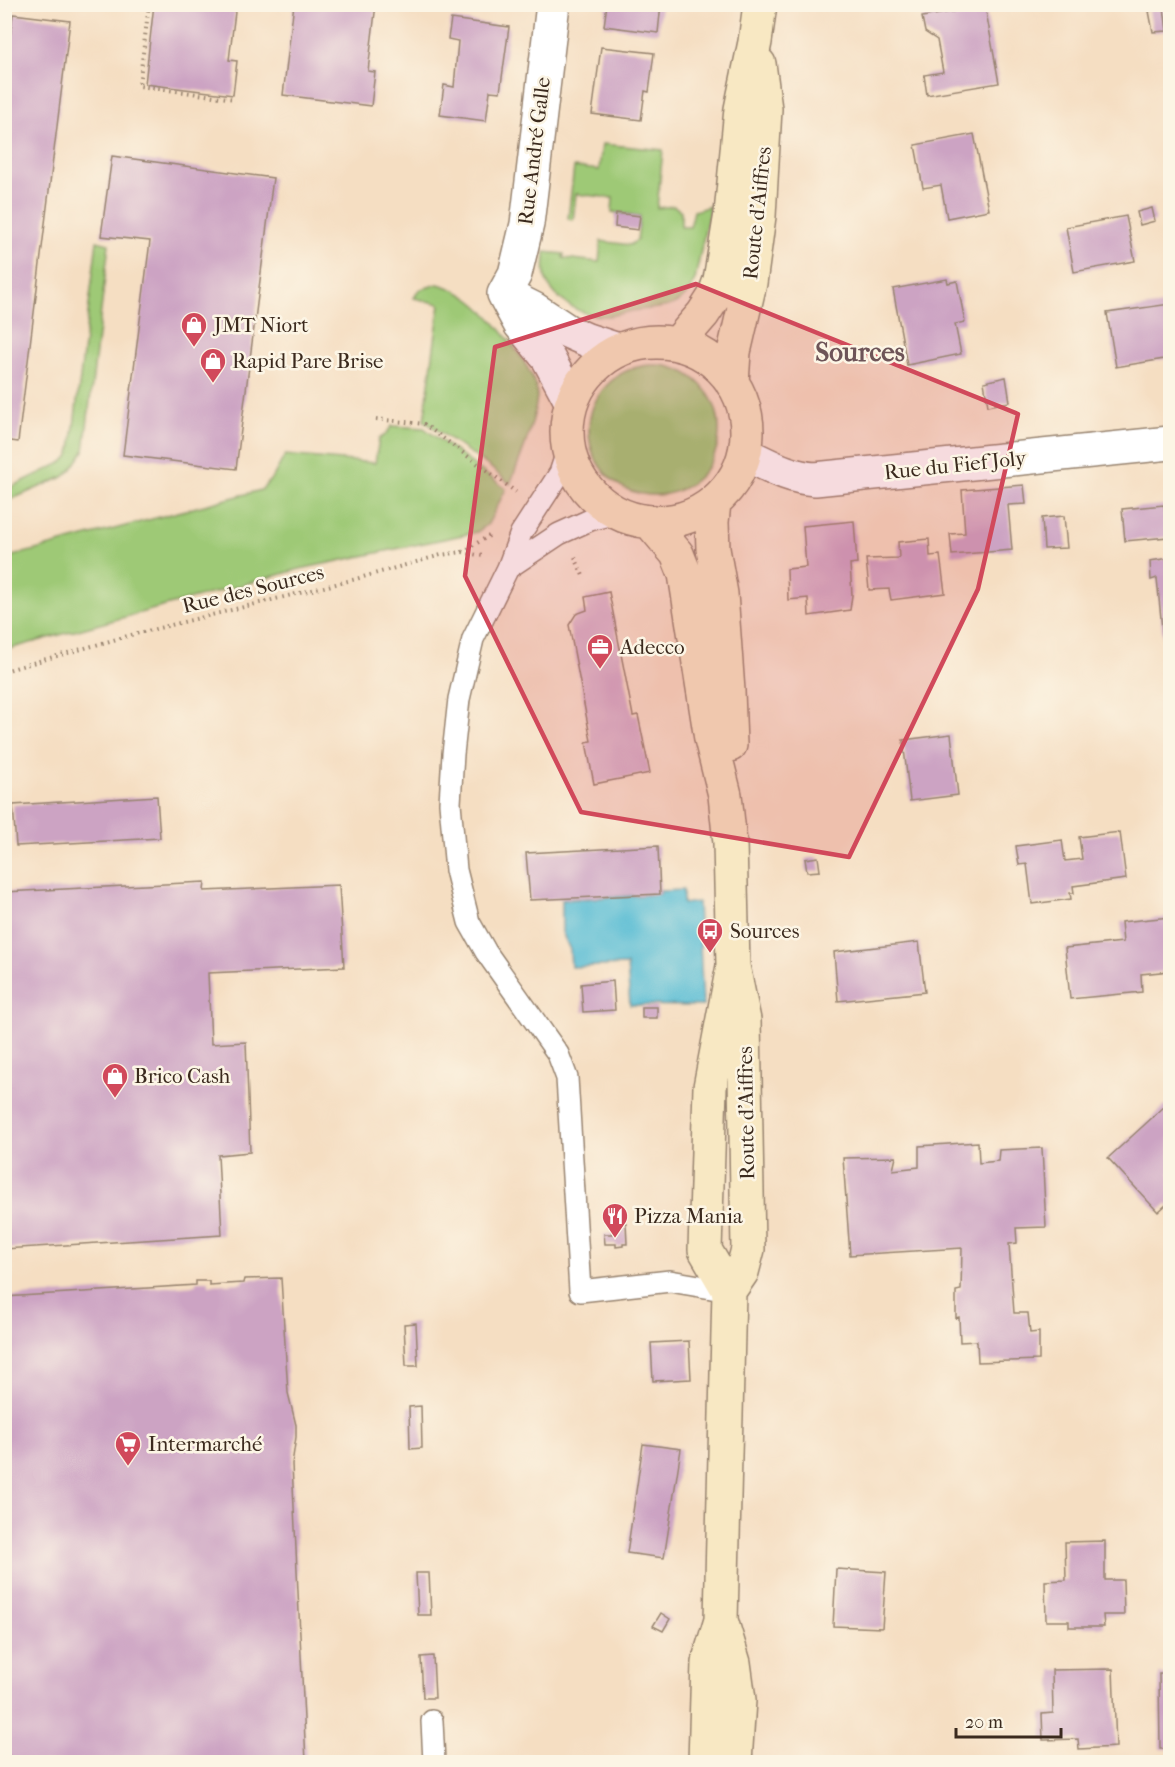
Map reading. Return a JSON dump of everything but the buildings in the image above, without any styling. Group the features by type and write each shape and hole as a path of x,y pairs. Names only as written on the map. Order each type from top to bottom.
{"main road":[{"name":"Route d'Aiffres","path":"677,344 704,314 714,297 720,280 731,214 741,109 755,42 760,4"},
{"name":"Route d'Aiffres","path":"732,382 734,352 750,283 763,166 765,110 755,42"},
{"path":"657,342 677,344 698,352 717,365 732,382 742,404 747,426 745,454 728,486 714,502 694,514 672,520 650,522 633,519 617,513 600,502 585,487 574,469 568,449 567,425 572,401 582,380 598,363 618,350 637,344 657,342"},
{"name":"Route d'Aiffres","path":"714,502 713,549 721,594 730,743 725,795"},
{"name":"Route d'Aiffres","path":"650,522 677,555 685,574 711,739 725,795 730,843 733,966 710,1087 705,1250 729,1291"},
{"path":"705,1762 708,1663 721,1620 729,1291"},
{"path":"721,1620 734,1663 739,1700 735,1762"}],"street":[{"name":"Rue André Galle","path":"504,294 515,274 527,224 553,4"},
{"path":"504,294 534,309 569,332 618,350"},
{"path":"504,294 520,324 548,358 572,401"},
{"name":"Rue du Fief Joly","path":"745,454 785,474 815,479 1170,444"}],"lane":[{"path":"568,449 560,473 521,533 508,568 473,639 459,699 453,754 450,803 456,870 469,922 486,952 564,1065 568,1088 580,1292 670,1281 729,1291"},
{"path":"508,568 559,534 590,520 617,513"},
{"path":"432,1720 434,1762"}],"path":[{"path":"149,4 139,87 235,99"},
{"path":"376,419 424,424 537,508"},
{"path":"559,534 571,549 584,578"},
{"name":"Rue des Sources","path":"4,671 131,635 356,579 441,555 462,552 487,557 508,568"}],"highlighted area":[{"path":"696,284 1018,414 978,589 849,857 581,812 465,576 495,347"}],"green space":[{"path":"602,144 663,150 657,208 674,206 681,211 681,227 690,227 694,211 710,206 695,280 690,290 679,302 665,307 598,316 571,307 556,295 546,280 545,252 564,254 563,258 599,262 601,241 630,245 637,240 640,216 612,212 613,198 576,194 573,220 568,219 574,167 599,170"},
{"path":"97,241 109,244 84,451 71,470 63,477 5,502 5,490 63,462 71,450"},
{"path":"438,284 451,288 480,307 512,344 535,385 537,396 533,418 510,484 490,467 424,421 440,304 414,298 419,290"},
{"path":"654,365 679,370 700,384 714,405 719,430 714,455 700,476 679,490 654,495 629,490 608,476 594,455 589,430 594,405 608,384 629,370"},
{"path":"392,426 424,428 506,489 488,524 477,532 300,569 5,650 5,558 261,490 273,477 285,455 375,463 379,439"}],"water":[{"path":"683,890 683,904 698,902 703,1006 630,1005 627,965 571,967 570,950 562,932 562,900 660,894 660,891"}],"place":[{"name":"JMT Niort","path":"194,348"},
{"name":"Rapid Pare Brise","path":"213,384"},
{"name":"Adecco","path":"600,670"},
{"name":"Sources","path":"710,954"},
{"name":"Brico Cash","path":"115,1099"},
{"name":"Pizza Mania","path":"615,1239"},
{"name":"Intermarché","path":"128,1467"}],"district":[{"name":"Sources","path":"860,352"}]}
